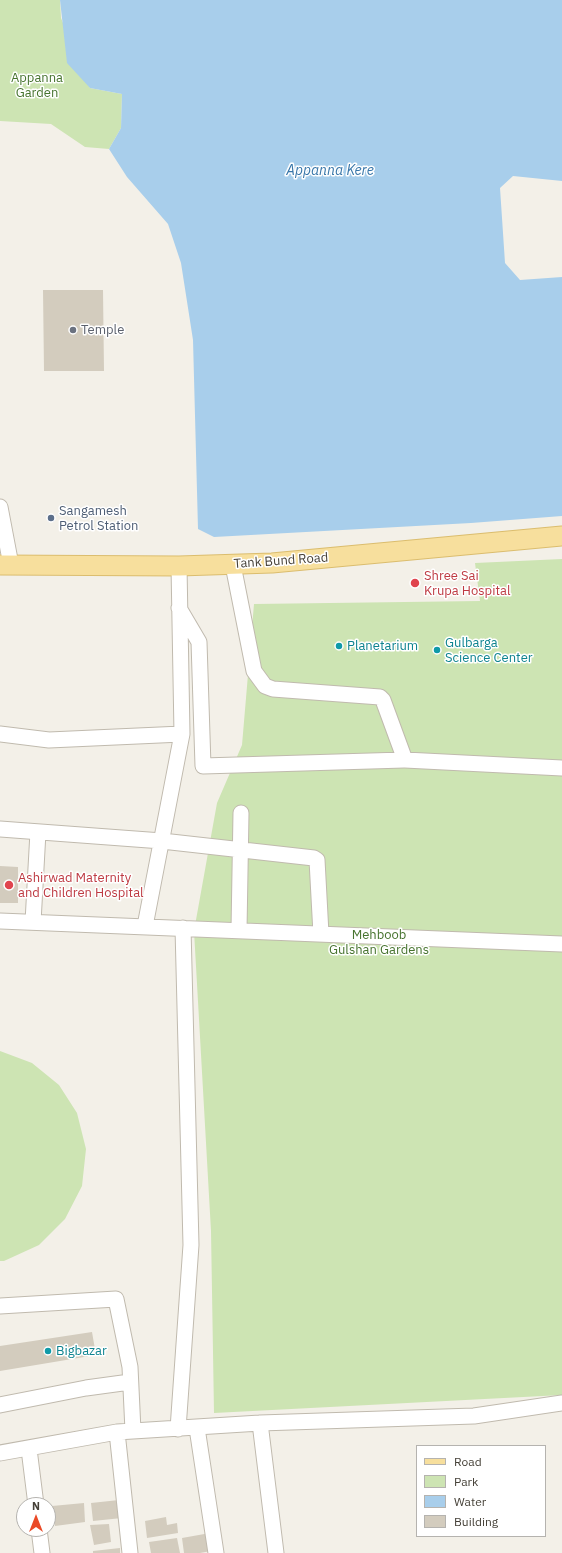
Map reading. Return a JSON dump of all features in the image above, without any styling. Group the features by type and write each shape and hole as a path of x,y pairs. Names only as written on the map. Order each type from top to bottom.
{"main road":[{"name":"Tank Bund Road","path":"5,565 179,566 272,563 562,536"}],"street":[{"path":"0,507 5,565"},
{"path":"233,565 254,671 265,686 273,689 380,697 383,700 404,760"},
{"path":"145,926 182,734 179,566"},
{"path":"179,608 199,642 203,766 404,760 562,768"},
{"path":"0,734 49,740 182,734"},
{"path":"239,930 241,813"},
{"path":"0,829 162,841 316,859 321,934"},
{"path":"33,922 38,832"},
{"path":"0,921 562,944"},
{"path":"178,1429 191,1245 183,928"},
{"path":"0,1306 116,1299 128,1357 133,1431"},
{"path":"0,1405 86,1388 130,1382"},
{"path":"0,1453 117,1432 260,1423 474,1416 562,1403"},
{"path":"260,1423 276,1553"},
{"path":"197,1428 216,1553"},
{"path":"117,1432 130,1553"},
{"path":"29,1449 35,1497"},
{"path":"40,1537 42,1553"}],"green space":[{"name":"Appanna Garden","path":"0,0 60,0 61,18 90,88 122,94 121,128 109,149 85,147 51,124 0,121"},
{"name":"Mehboob Gulshan Gardens","path":"562,559 562,1395 214,1413 211,1231 194,931 217,803 242,745 254,604 480,601 475,563"},
{"path":"0,1051 32,1063 59,1085 77,1113 86,1149 82,1186 65,1219 39,1245 4,1261 0,1261"}],"water":[{"name":"Appanna Kere","path":"60,0 562,0 562,181 513,176 500,188 505,263 520,280 562,277 562,516 471,523 214,537 198,529 193,340 181,263 168,224 127,177 109,149 121,128 122,94 90,88 67,63"}],"building":[{"name":"Temple","path":"43,290 103,290 104,371 44,371"},
{"name":"Ashirwad Maternity and Children Hospital","path":"0,866 18,867 18,903 0,903"},
{"name":"Bigbazar","path":"92,1332 96,1355 0,1371 0,1346"},
{"path":"119,1500 122,1518 93,1521 91,1503"},
{"path":"84,1503 85,1522 56,1526 56,1506"},
{"path":"166,1517 167,1525 177,1523 178,1533 147,1538 145,1521"},
{"path":"109,1524 111,1542 94,1545 90,1525"},
{"path":"210,1533 211,1551 184,1553 182,1538"},
{"path":"177,1538 180,1553 151,1553 149,1542"},
{"path":"120,1548 120,1553 93,1553 93,1551"}],"place":[{"name":"Temple","path":"73,330"},
{"name":"Sangamesh Petrol Station","path":"51,518"},
{"name":"Shree Sai Krupa Hospital","path":"415,583"},
{"name":"Planetarium","path":"339,646"},
{"name":"Gulbarga Science Center","path":"437,650"},
{"name":"Ashirwad Maternity and Children Hospital","path":"9,885"},
{"name":"Bigbazar","path":"48,1351"}]}
